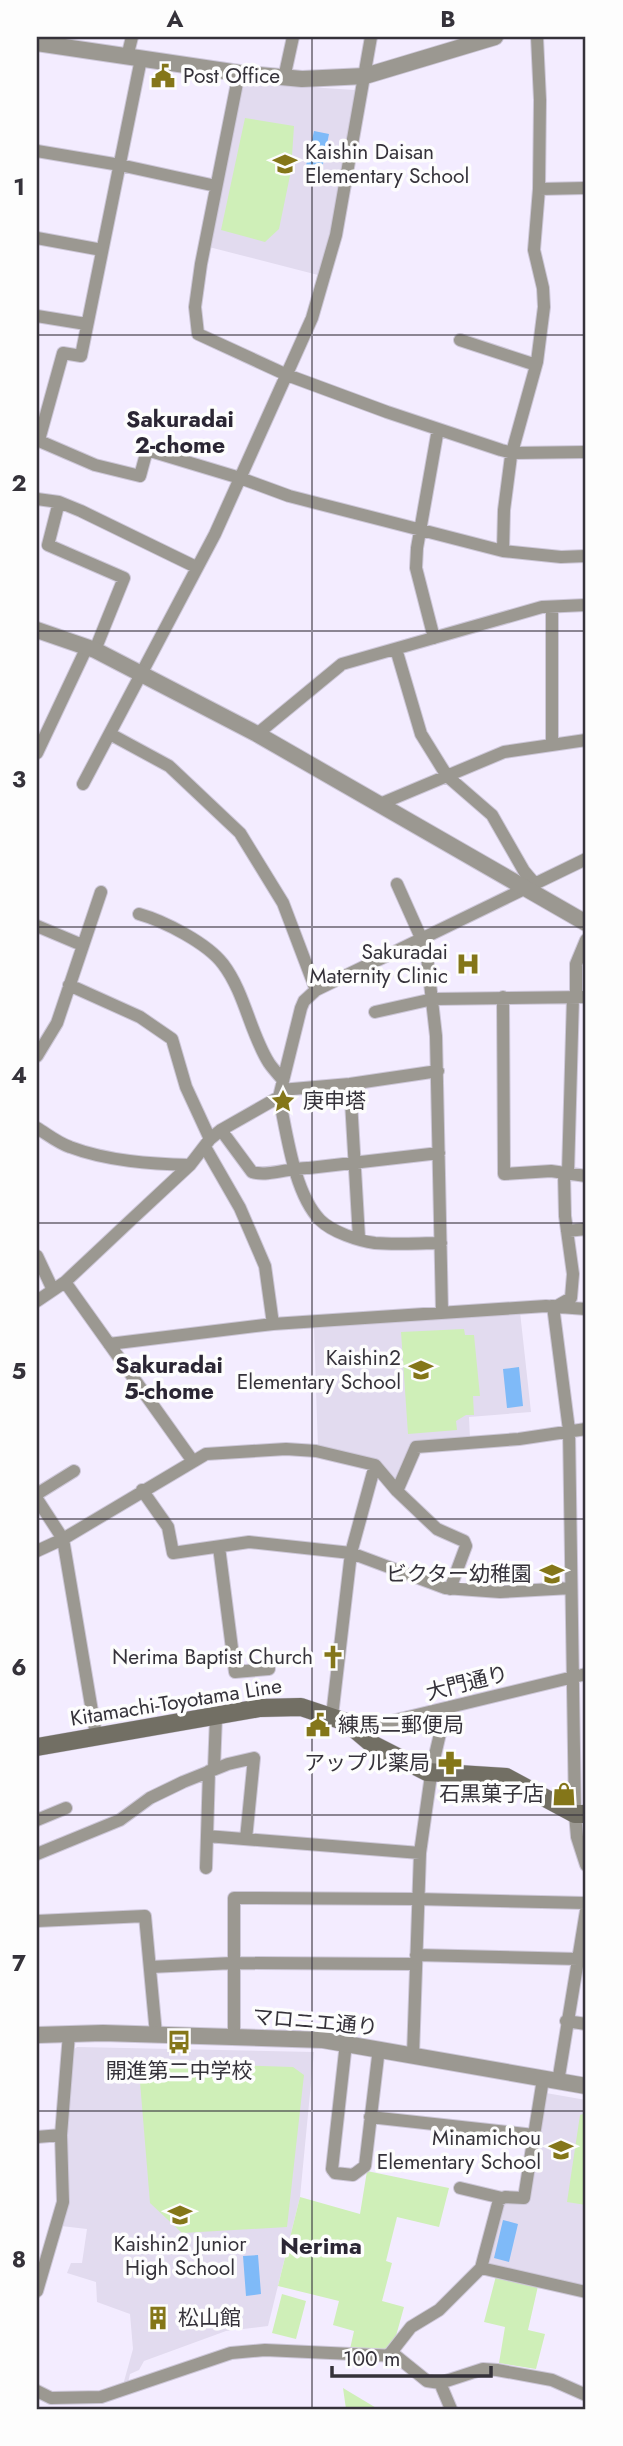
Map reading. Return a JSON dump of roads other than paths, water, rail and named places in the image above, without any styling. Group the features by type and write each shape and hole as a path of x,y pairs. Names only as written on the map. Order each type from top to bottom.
{"main road":[{"name":"Kitamachi-Toyotama Line","path":"37,1747 260,1708 290,1706 312,1709 346,1722 391,1755 431,1773"},
{"path":"431,1773 506,1777 580,1814"}],"street":[{"path":"132,37 134,58 120,165 81,356 63,353 38,440 95,465 140,476 147,450 289,496 503,551 561,557 586,556"},
{"path":"284,78 293,37"},
{"path":"83,784 215,534 312,318 336,235 371,37"},
{"path":"43,43 239,73 323,79 365,76 495,37"},
{"path":"503,551 506,489 536,365 544,307 543,288 534,250 539,189 540,100 537,37"},
{"path":"239,73 201,264 195,307 198,334 287,375 513,453 586,452"},
{"path":"37,151 120,165 216,186"},
{"path":"539,189 586,188"},
{"path":"37,238 102,250"},
{"path":"37,316 86,324"},
{"path":"460,340 536,365"},
{"path":"434,638 416,568 438,429"},
{"path":"37,499 59,502 196,566"},
{"path":"37,753 124,578 43,541 59,502"},
{"path":"257,734 342,664 542,607 586,605"},
{"path":"552,607 552,745"},
{"path":"37,630 91,648 257,734 531,886 586,923"},
{"path":"396,649 421,734 447,776 492,815 531,886"},
{"path":"110,734 169,766 240,833 283,904 316,990"},
{"path":"380,804 504,752 586,740"},
{"path":"281,1089 301,1008 304,1001 316,990 586,859"},
{"path":"397,884 424,939 433,999 438,1071 442,1312"},
{"path":"37,1056 57,1023 101,892"},
{"path":"139,914 160,920 184,933 222,962 281,1089 295,1167 308,1202 321,1221 331,1228 381,1243 441,1243"},
{"path":"37,926 82,945"},
{"path":"555,1306 571,1298 572,1294 566,1172 578,997 576,964 586,940"},
{"path":"69,985 139,1017 172,1039 207,1143 240,1208 265,1266 274,1324"},
{"path":"503,997 504,1174 566,1172 586,1175"},
{"path":"375,1013 433,999 578,997"},
{"path":"37,1301 65,1282 190,1165 221,1130 281,1089 350,1084 438,1071"},
{"path":"350,1084 359,1238"},
{"path":"37,1128 61,1143 86,1152 156,1164 190,1165"},
{"path":"221,1130 252,1172 259,1174 295,1167 309,1168 439,1153"},
{"path":"567,1231 586,1229"},
{"path":"37,1256 53,1290"},
{"path":"65,1282 192,1460"},
{"path":"109,1344 274,1324 555,1306 586,1309"},
{"path":"555,1306 569,1430 571,1676 580,1814 577,1837 586,1865"},
{"path":"397,1491 416,1447 519,1439 586,1429"},
{"path":"37,1551 63,1539 206,1454 286,1449 316,1451 375,1465 397,1491 438,1529 464,1541 466,1546 450,1589"},
{"path":"332,1716 351,1553 375,1465"},
{"path":"37,1494 74,1471"},
{"path":"142,1490 168,1527 173,1553 249,1542 351,1553 450,1589 500,1592 586,1585"},
{"path":"37,1499 63,1539 96,1735"},
{"path":"571,1512 586,1510"},
{"path":"219,1547 235,1672 269,1670"},
{"name":"大門通り","path":"358,1732 363,1728 586,1674"},
{"path":"413,2055 420,1853 431,1773 446,1708"},
{"path":"206,1868 216,1717"},
{"path":"37,1852 120,1820 150,1798 212,1770 254,1758 246,1839"},
{"path":"37,1821 66,1808"},
{"path":"207,1836 420,1853"},
{"path":"234,2037 234,1898 586,1903"},
{"path":"460,2189 502,2198 524,2198 534,2135 580,1976 579,1959 586,1911"},
{"path":"37,1921 145,1916 156,2034"},
{"path":"150,1967 416,1959 579,1959"},
{"path":"566,2021 586,2024"},
{"path":"37,2291 63,2202 61,2135 69,2034"},
{"name":"マロニエ通り","path":"37,2035 156,2034 312,2039 379,2048 586,2086"},
{"path":"346,2043 332,2169 335,2173 353,2175 365,2166 379,2048"},
{"path":"370,2117 534,2135"},
{"path":"37,2137 61,2135"},
{"path":"389,2355 411,2327 439,2310 481,2268 498,2202 502,2198"},
{"path":"481,2268 586,2292"},
{"path":"37,2390 51,2398 101,2397 203,2362 246,2351 389,2355 396,2356 426,2381 440,2383 491,2369 541,2377 586,2395"},
{"path":"440,2383 451,2409"},
{"path":"113,2409 114,2393"}],"water":[{"path":"314,131 329,134 321,174 305,170"},
{"path":"519,1367 523,1406 507,1408 503,1369"},
{"path":"503,2220 518,2224 509,2262 494,2258"},
{"path":"258,2255 261,2294 246,2296 243,2256"}],"place":[{"name":"Post Office","path":"163,76"},
{"name":"Kaishin Daisan Elementary School","path":"285,164"},
{"name":"Sakuradai Maternity Clinic","path":"468,964"},
{"name":"庚申塔","path":"283,1101"},
{"name":"Kaishin2 Elementary School","path":"421,1370"},
{"name":"ビクター幼稚園","path":"552,1574"},
{"name":"Nerima Baptist Church","path":"333,1657"},
{"name":"練馬二郵便局","path":"318,1725"},
{"name":"アップル薬局","path":"450,1763"},
{"name":"石黒菓子店","path":"564,1794"},
{"name":"開進第二中学校","path":"179,2042"},
{"name":"Minamichou Elementary School","path":"561,2150"},
{"name":"Kaishin2 Junior High School","path":"180,2215"},
{"name":"松山館","path":"158,2318"}],"district":[{"name":"Sakuradai 2-chome","path":"180,432"},
{"name":"Sakuradai 5-chome","path":"169,1378"},
{"name":"Nerima","path":"321,2246"}]}
